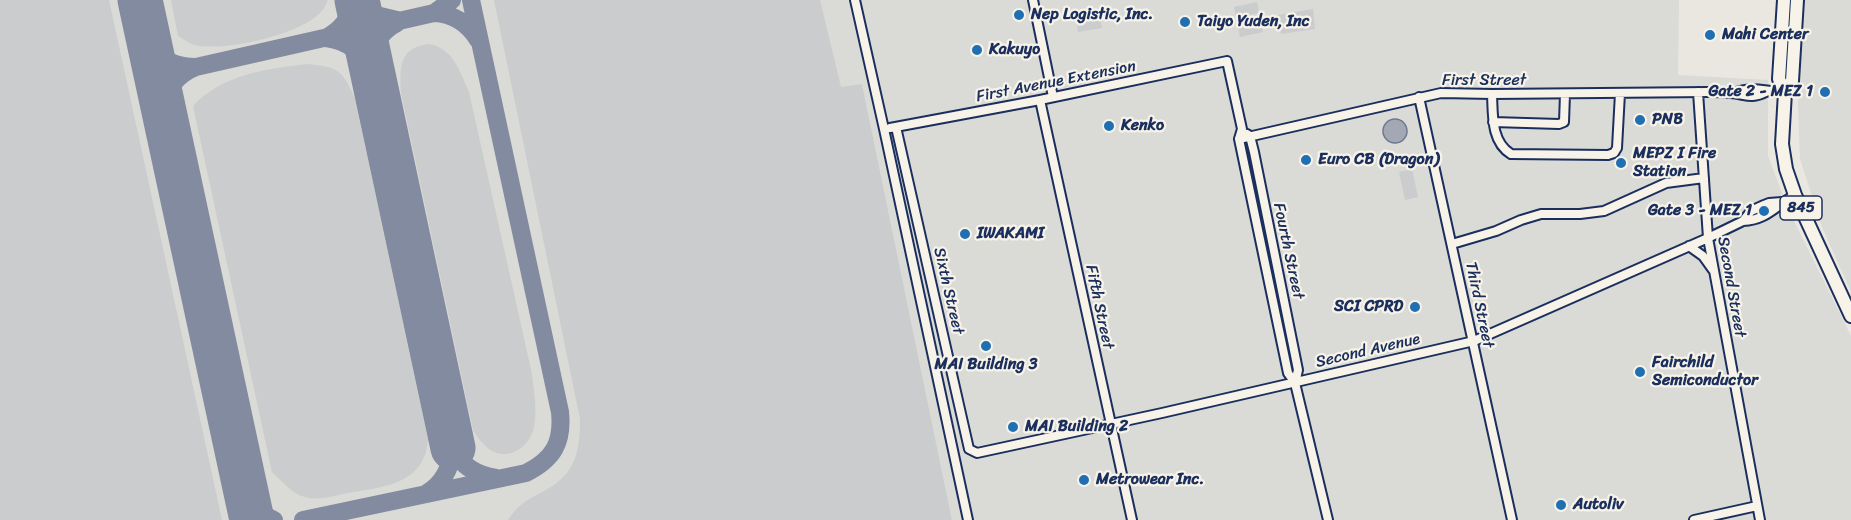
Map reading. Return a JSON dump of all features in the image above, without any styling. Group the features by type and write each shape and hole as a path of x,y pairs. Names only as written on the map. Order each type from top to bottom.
{"main road":[{"name":"845","path":"1784,0 1779,80 1785,92"},
{"name":"845","path":"1797,0 1792,81 1785,92 1782,144 1786,169 1795,195 1851,316"}],"street":[{"path":"855,0 968,520"},
{"path":"1033,0 1053,97"},
{"name":"First Avenue Extension","path":"893,127 1040,100 1227,61 1242,129"},
{"name":"First Street","path":"1239,139 1441,93 1734,93 1744,88 1757,88 1766,92 1785,92"},
{"name":"Second Street","path":"1698,92 1708,238 1760,520"},
{"path":"1492,94 1493,122 1501,146 1511,154 1608,155 1614,153 1617,148 1620,93"},
{"path":"1493,122 1559,124 1564,122 1565,94"},
{"name":"Third Street","path":"1419,97 1512,520"},
{"name":"Fifth Street","path":"1040,100 1132,520"},
{"name":"Sixth Street","path":"893,127 969,449 981,453"},
{"path":"1239,139 1242,129 1250,136"},
{"name":"Fourth Street","path":"1250,136 1298,370 1295,382"},
{"name":"Fourth Street","path":"1239,139 1288,373 1295,382 1328,520"},
{"path":"1243,154 1254,152"},
{"path":"1452,244 1541,214 1604,212 1666,183 1704,178"},
{"name":"Second Avenue","path":"981,453 1474,341 1708,238 1743,221 1751,212 1769,203 1782,202 1795,195"},
{"path":"1253,206 1264,203"},
{"path":"1689,246 1703,256 1714,272"},
{"path":"1263,251 1274,249"},
{"path":"1271,293 1282,290"},
{"path":"1694,520 1758,506"}],"shaded area":[{"path":"0,0 1679,0 1678,75 1768,80 1768,156 1789,211 1851,336 1851,520 952,520 862,84 849,87 943,520 0,520"},
{"path":"0,0 109,0 222,520 0,520"},
{"path":"171,0 328,0 321,12 297,28 261,40 207,47 194,45 178,36"},
{"path":"494,0 820,0 841,87 862,84 952,520 508,520 520,506 555,484 569,469 577,452 580,419"},
{"path":"1805,0 1851,0 1851,292 1822,227 1800,159 1798,102"},
{"path":"1257,2 1259,13 1236,18 1234,7"},
{"path":"1313,9 1315,29 1281,34 1278,15"},
{"path":"1099,12 1102,28 1078,32 1076,16"},
{"path":"1261,21 1263,32 1240,37 1238,27"},
{"path":"429,44 444,51 455,62 469,92 532,374 535,396 533,431 522,447 511,453 492,451 481,442 473,430 401,93 401,68 406,55 419,46"},
{"path":"307,64 326,67 338,72 347,82 355,99 428,440 425,455 419,466 400,481 374,489 326,498 305,497 296,493 272,472 193,106 205,95 231,80 261,71"},
{"path":"1395,119 1404,122 1407,131 1404,140 1395,143 1386,140 1383,131 1386,122"},
{"path":"1412,169 1418,197 1405,200 1399,172"}],"taxiway":[{"path":"329,36 346,21 354,0"},
{"path":"360,0 376,15 397,20"},
{"path":"164,111 167,96 173,84 183,74 196,67 434,13 452,0"},
{"path":"303,520 526,473 544,462 558,441 560,412 471,0"},
{"path":"434,13 460,20 478,40"},
{"path":"372,70 377,42 385,31 397,23"},
{"path":"326,38 334,39 353,48 372,70"},
{"path":"150,47 171,62 196,67"},
{"path":"453,448 460,460 470,469 496,478"},
{"path":"427,493 446,474 453,448"},
{"path":"246,490 257,508 274,520"}],"runway":[{"path":"140,0 252,520"},
{"path":"357,0 453,448"}],"place":[{"name":"Nep Logistic, Inc.","path":"1019,15"},
{"name":"Taiyo Yuden, Inc","path":"1185,22"},
{"name":"Mahi Center","path":"1710,35"},
{"name":"Kakuyo","path":"977,50"},
{"name":"Gate 2 - MEZ 1","path":"1825,92"},
{"name":"PNB","path":"1640,120"},
{"name":"Kenko","path":"1109,126"},
{"name":"Euro CB (Dragon)","path":"1306,160"},
{"name":"MEPZ I Fire Station","path":"1621,163"},
{"name":"Gate 3 - MEZ 1","path":"1764,211"},
{"name":"IWAKAMI","path":"965,234"},
{"name":"SCI CPRD","path":"1415,307"},
{"name":"MAI Building 3","path":"986,346"},
{"name":"Fairchild Semiconductor","path":"1640,372"},
{"name":"MAI Building 2","path":"1013,427"},
{"name":"Metrowear Inc.","path":"1084,480"},
{"name":"Autoliv","path":"1561,505"}]}
